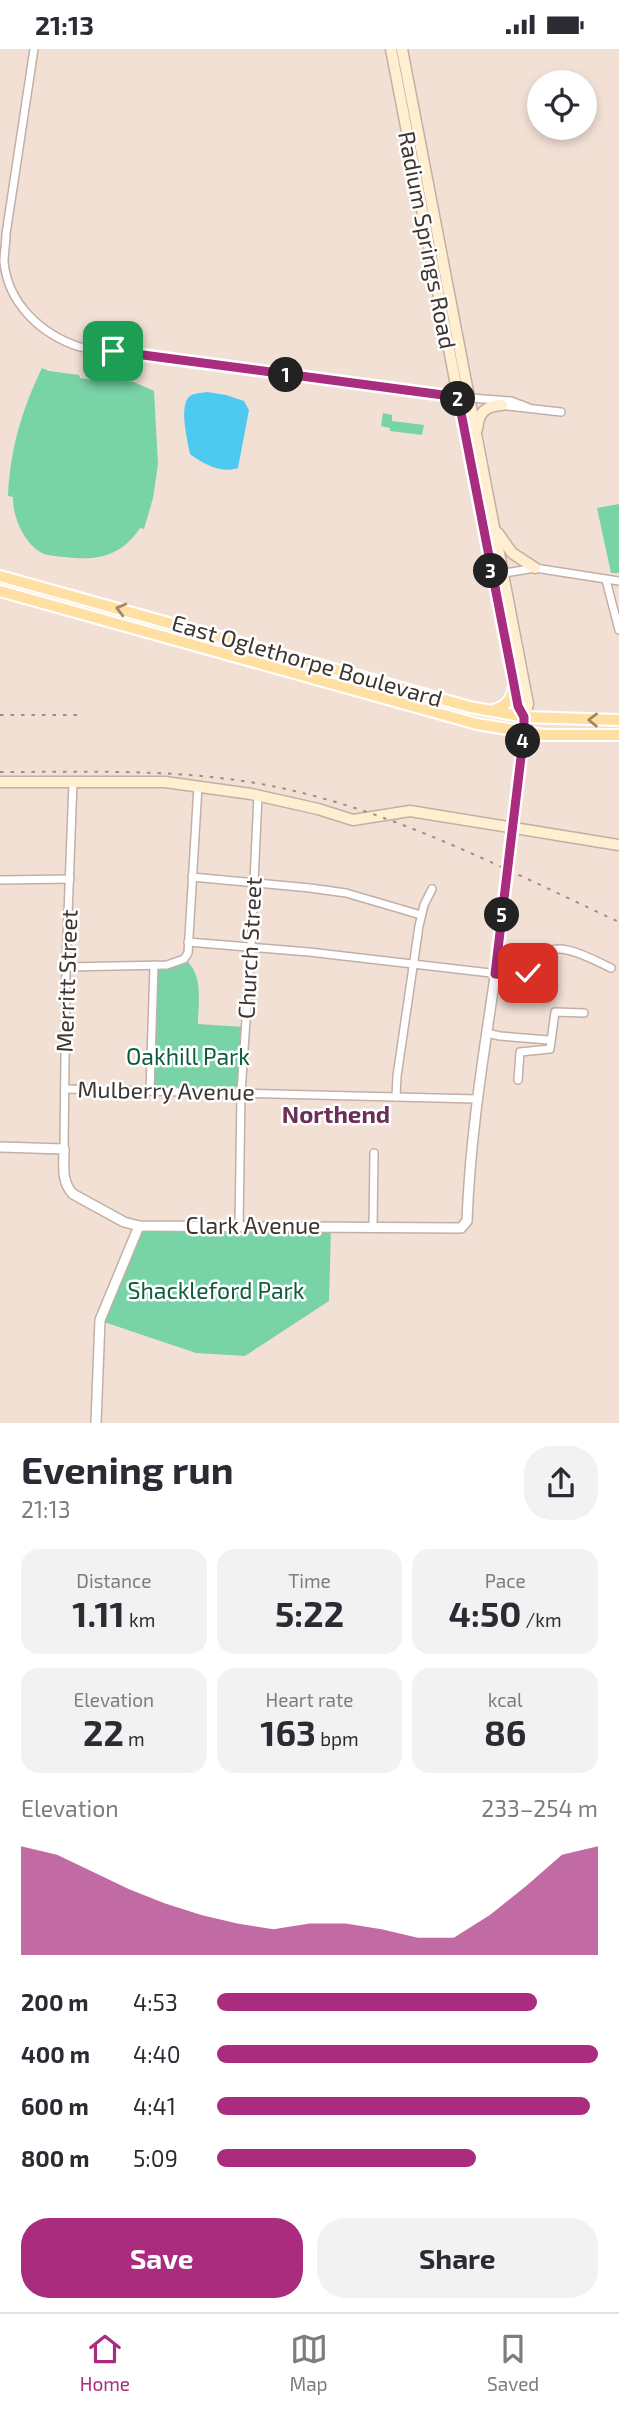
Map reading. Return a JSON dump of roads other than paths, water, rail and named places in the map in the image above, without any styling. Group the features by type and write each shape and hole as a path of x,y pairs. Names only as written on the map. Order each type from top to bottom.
{"main road":[{"name":"Radium Springs Road","path":"391,49 426,238 476,436 528,705 524,717 513,828"},
{"name":"Radium Springs Road","path":"402,49 464,379 491,576 518,706 524,717"},
{"path":"476,436 477,424 483,410 489,406 502,405"},
{"path":"494,529 512,554 535,568"},
{"name":"East Oglethorpe Boulevard","path":"0,576 490,711 524,717 619,720"},
{"name":"East Oglethorpe Boulevard","path":"0,591 459,719 553,735 619,735"},
{"path":"490,711 507,703 513,694 514,686"},
{"path":"0,782 165,782 258,796 354,820 410,811 619,845"}],"street":[{"path":"34,49 6,234 5,262 16,297 27,315 45,331 63,342 80,347 561,412"},
{"path":"464,379 479,395 527,407"},
{"path":"465,398 490,398"},
{"path":"491,576 535,568 619,581"},
{"path":"606,580 619,630"},
{"name":"Merritt Street","path":"65,1181 66,967 73,782"},
{"path":"66,967 167,965 184,959 188,953 198,786"},
{"name":"Church Street","path":"239,1226 240,1093 251,947 258,796"},
{"path":"477,1099 513,828"},
{"path":"192,877 346,893 421,915"},
{"path":"0,880 70,879"},
{"path":"396,1097 412,963 421,915 432,889"},
{"path":"188,942 523,975 528,973 541,954 559,948 611,968"},
{"path":"150,1091 154,965"},
{"path":"518,1080 520,1052 550,1049 555,1012 584,1013"},
{"path":"486,1033 550,1040"},
{"name":"Mulberry Avenue","path":"65,1089 477,1099"},
{"name":"Clark Avenue","path":"65,1181 67,1188 73,1193 124,1222 139,1226 461,1228 467,1221 470,1158 477,1099"},
{"path":"0,1147 64,1149"},
{"path":"373,1228 374,1153"},
{"path":"96,1423 100,1320 139,1226"}],"water":[{"path":"207,392 244,401 249,410 238,468 226,470 213,467 190,454 185,424 186,401 190,396"}],"railway":[{"path":"0,715 82,715"},
{"path":"0,772 183,775 243,781 292,791 341,804 436,838 619,922"}],"district":[{"name":"Northend","path":"336,1115"}],"park label":[{"name":"Oakhill Park","path":"188,1057"},
{"name":"Shackleford Park","path":"216,1291"}]}
